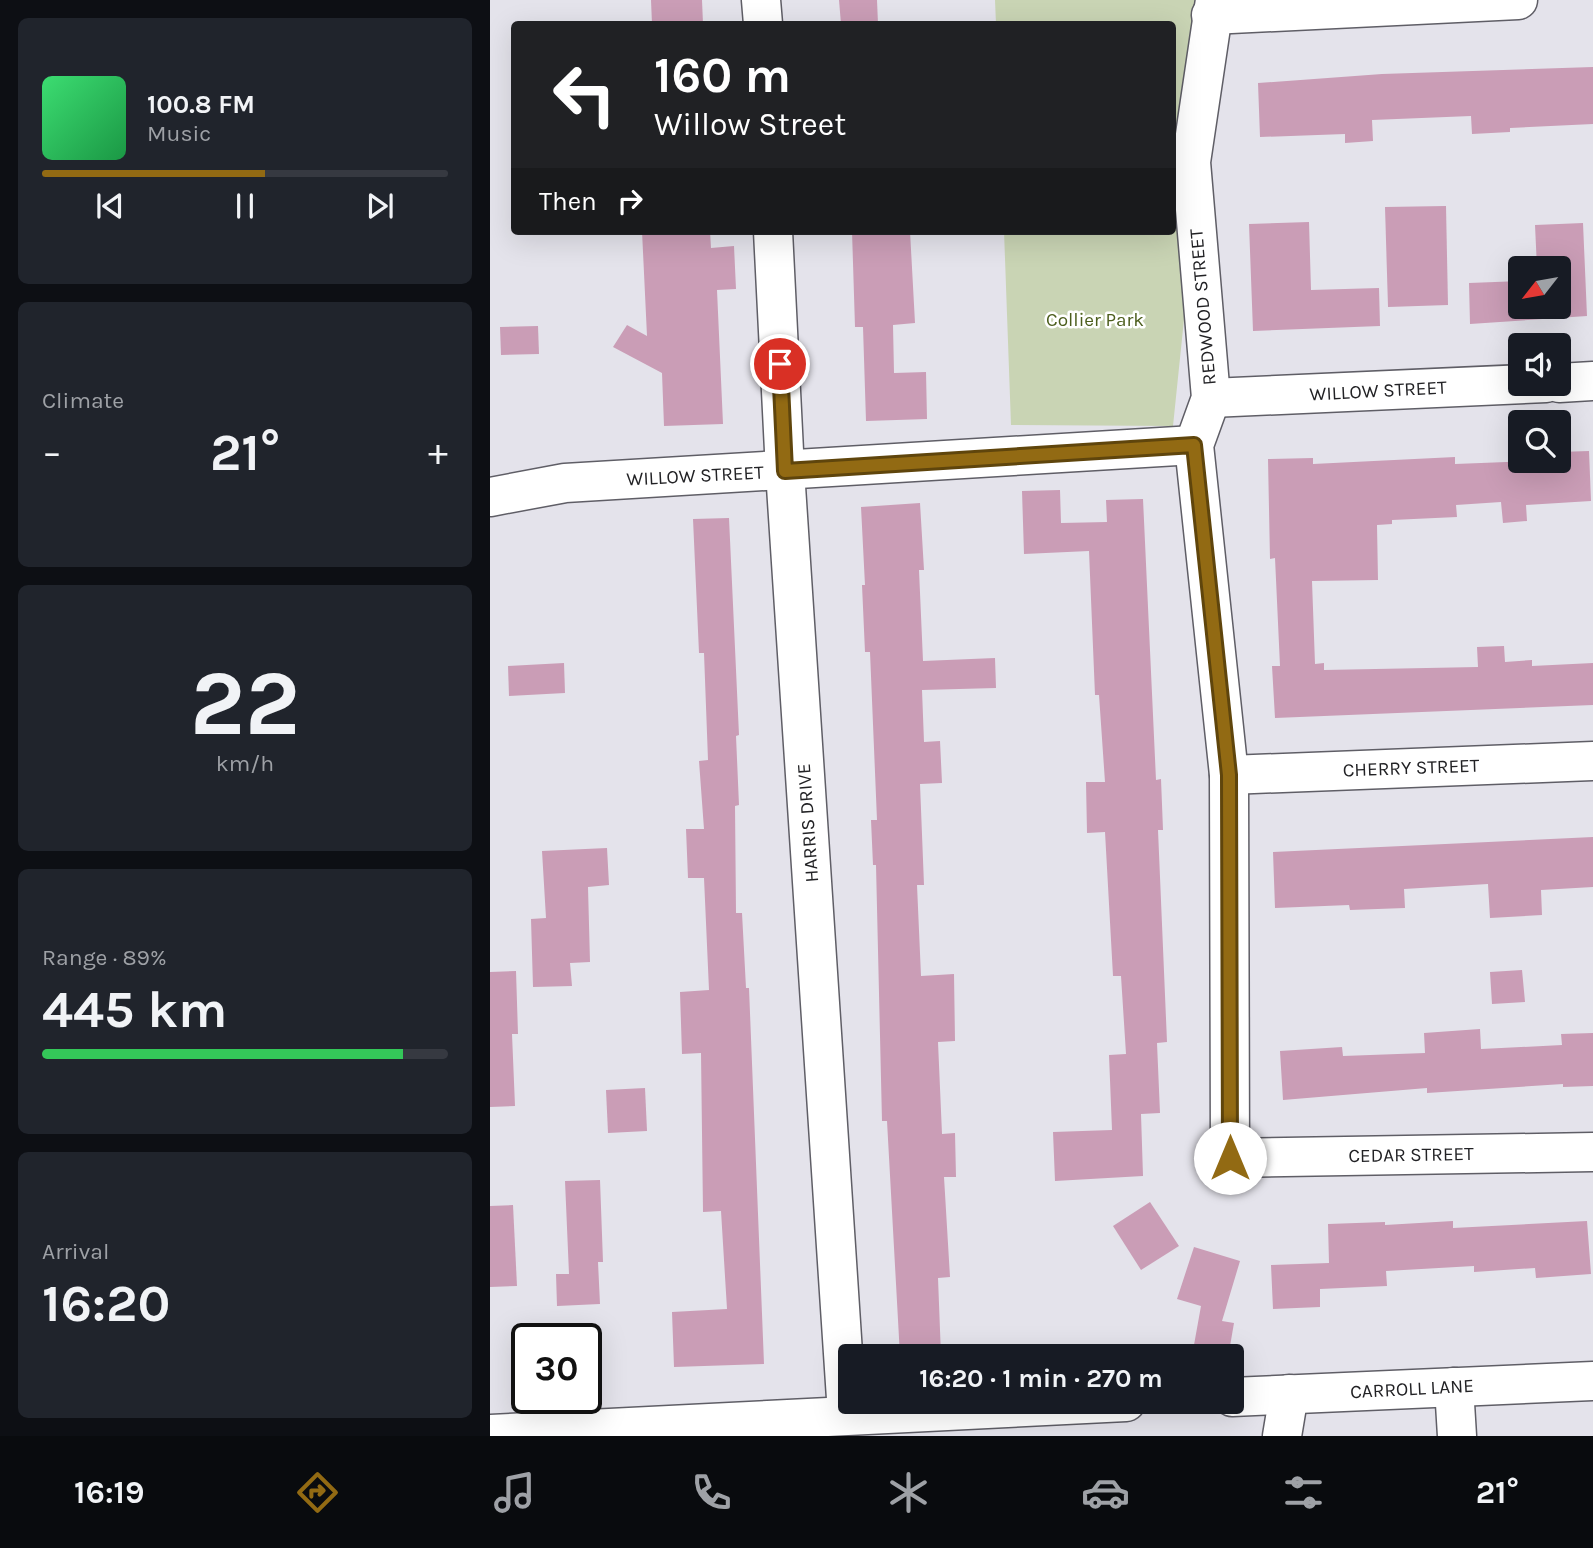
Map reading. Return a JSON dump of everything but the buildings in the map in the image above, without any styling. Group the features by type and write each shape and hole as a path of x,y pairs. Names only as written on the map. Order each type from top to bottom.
{"street":[{"path":"761,0 762,21"},
{"path":"1213,7 1518,0"},
{"name":"REDWOOD STREET","path":"1213,7 1191,162 1211,398 1194,445 1229,775 1230,1158"},
{"name":"HARRIS DRIVE","path":"773,235 785,471 842,1344"},
{"path":"1571,382 1593,381"},
{"name":"WILLOW STREET","path":"1211,398 1508,385"},
{"name":"WILLOW STREET","path":"490,497 565,483 1194,445"},
{"name":"CHERRY STREET","path":"1229,775 1593,761"},
{"name":"CEDAR STREET","path":"1230,1158 1593,1152"},
{"name":"CARROLL LANE","path":"1244,1396 1593,1381"},
{"path":"1454,1387 1457,1436"},
{"path":"1282,1436 1289,1394"},
{"path":"490,1434 739,1429 847,1414"}],"green space":[{"name":"Collier Park","path":"995,0 1217,0 1173,426 1011,425 1004,235 1176,235 1176,21 996,21"}],"route":[{"path":"780,364 785,471 1194,445 1229,775 1230,1158"}]}
